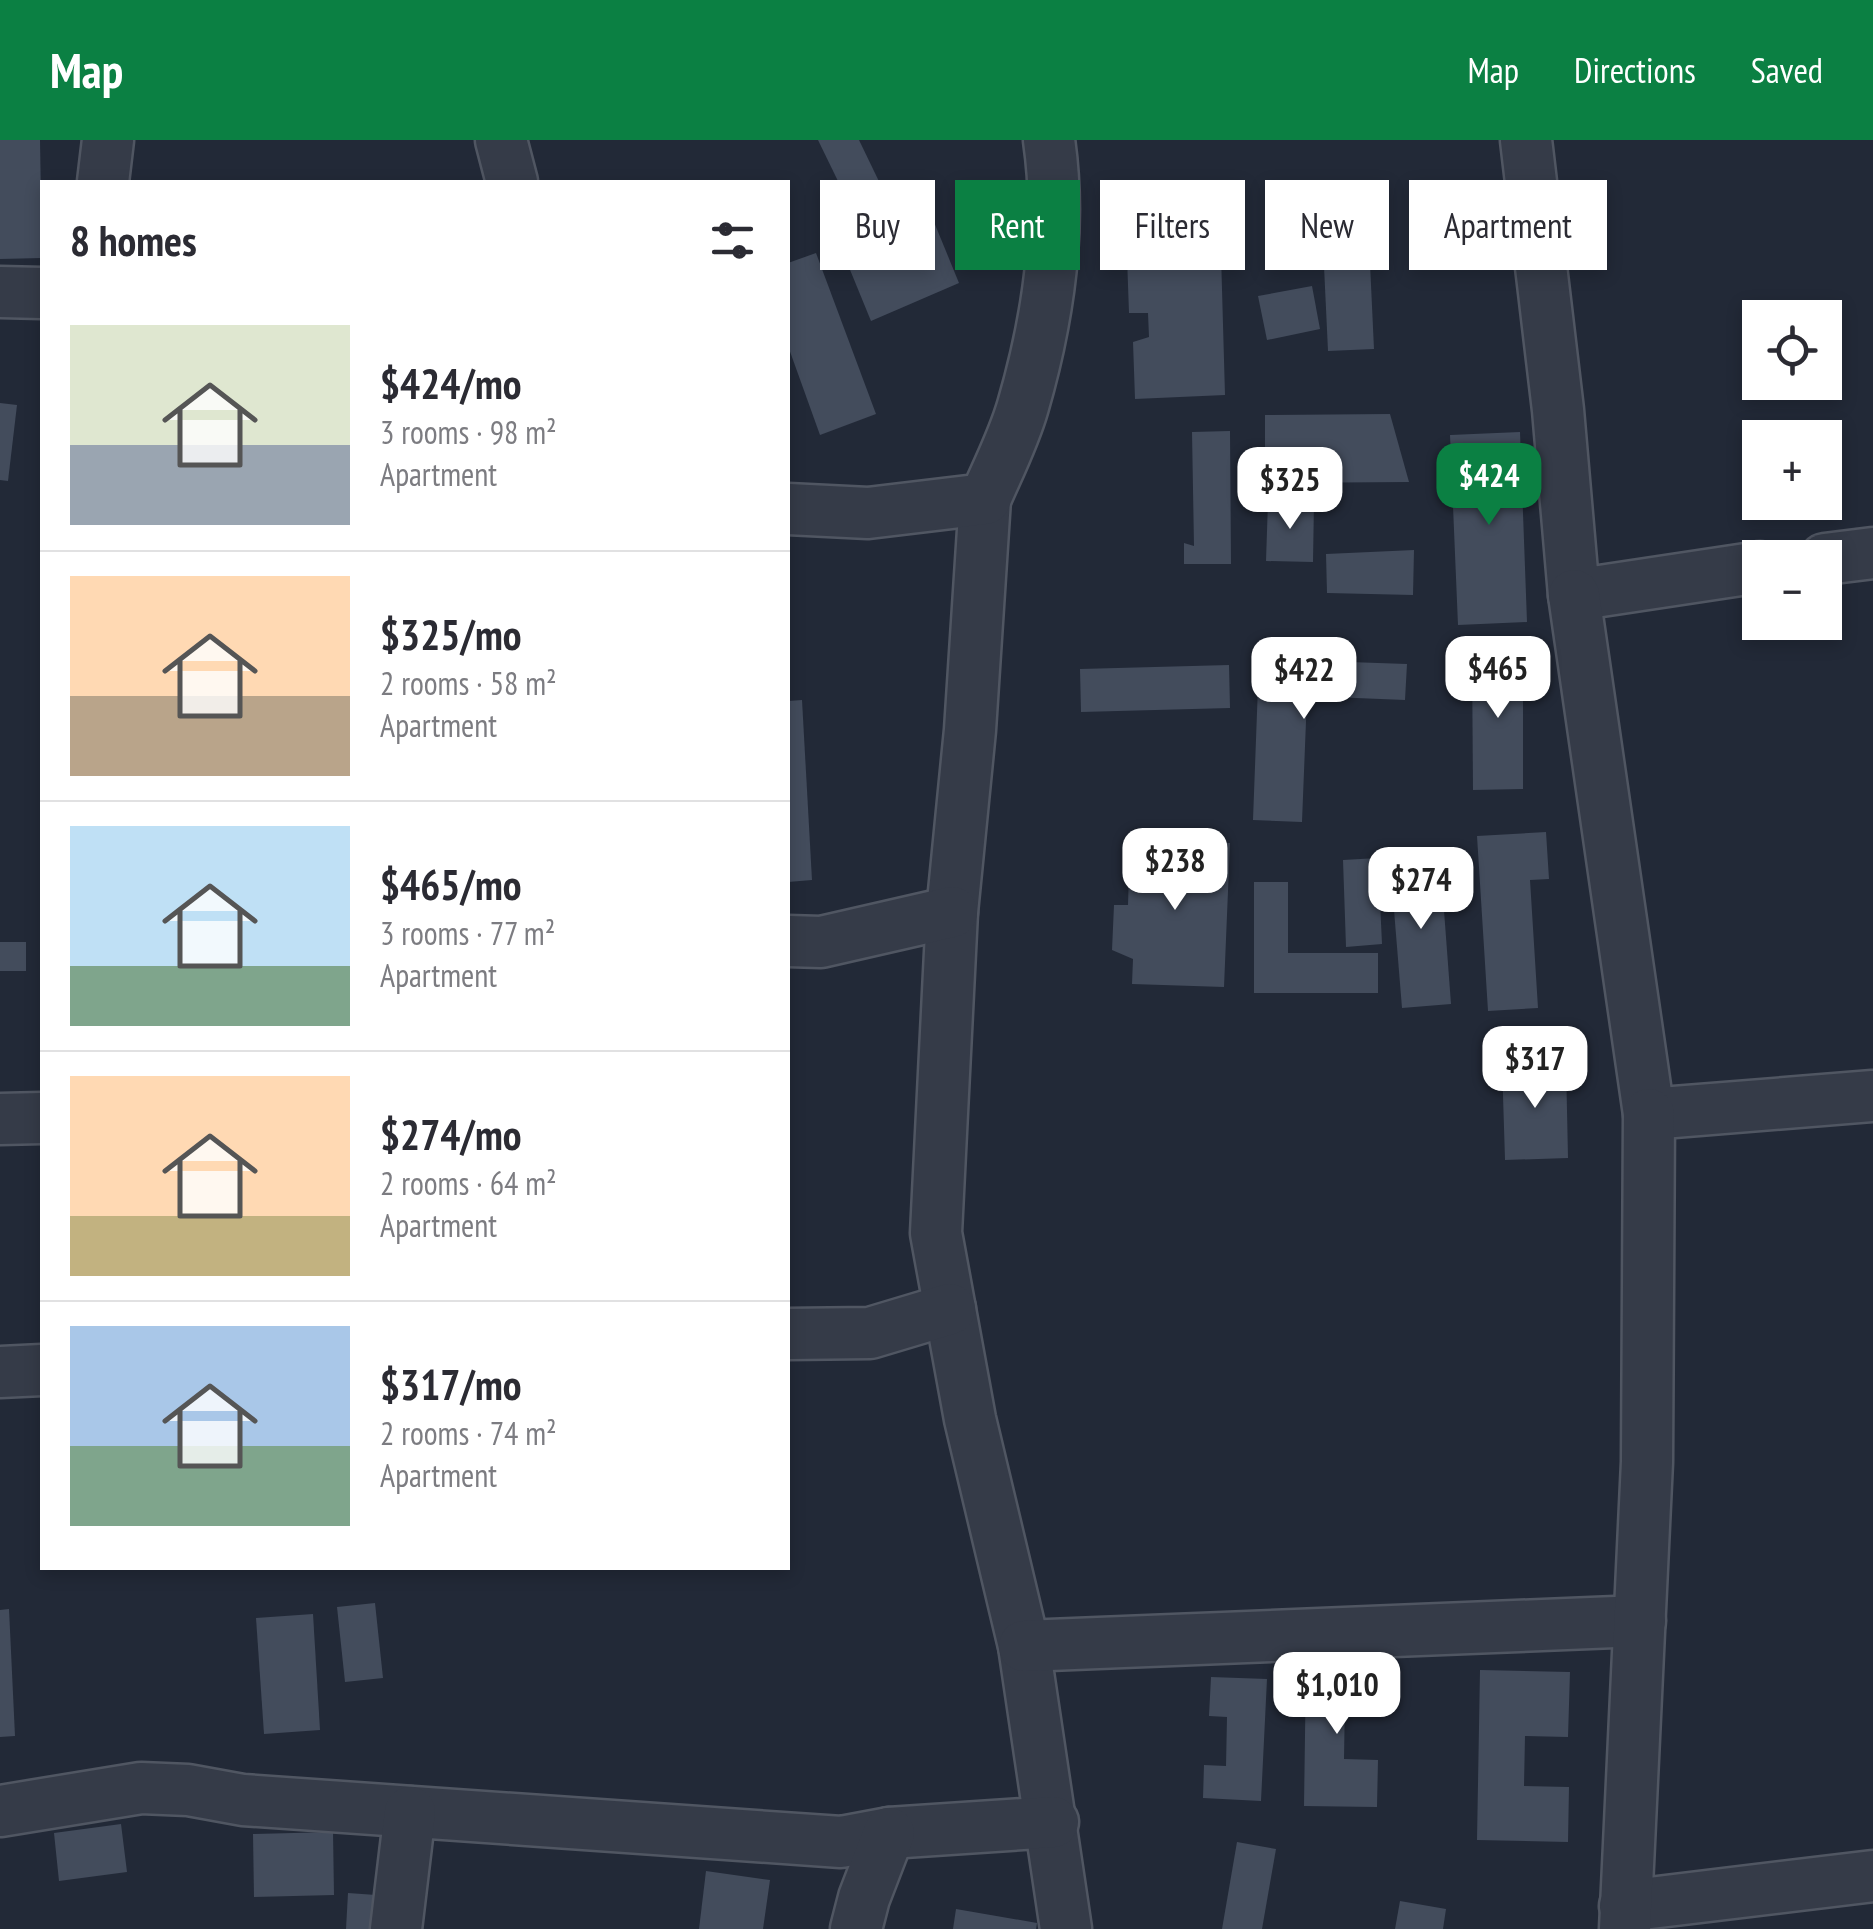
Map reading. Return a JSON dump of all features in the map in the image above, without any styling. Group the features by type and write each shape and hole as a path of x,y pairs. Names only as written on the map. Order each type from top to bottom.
{"street":[{"path":"103,180 108,140"},
{"path":"501,140 511,180"},
{"path":"1049,140 1055,183 1050,289 1022,409 985,499 970,730 952,912 936,1232 970,1419 1024,1646 1066,1929"},
{"path":"1526,140 1558,410 1574,595 1650,1114 1648,1462 1625,1918 1873,1876"},
{"path":"0,292 40,294"},
{"path":"790,509 868,513 985,499"},
{"path":"1842,556 1873,553"},
{"path":"1574,595 1742,570"},
{"path":"790,941 821,942 952,912"},
{"path":"1650,1114 1873,1096"},
{"path":"0,1119 40,1118"},
{"path":"790,1334 870,1333 950,1309"},
{"path":"0,1372 40,1370"},
{"path":"1024,1646 1640,1622"},
{"path":"0,1811 141,1788 188,1790 244,1800 841,1842 889,1833 1052,1822"},
{"path":"396,1929 410,1812"},
{"path":"856,1929 889,1833"}],"building":[{"path":"0,140 40,140 40,258 0,259"},
{"path":"818,140 859,140 878,180 837,180"},
{"path":"935,224 959,283 871,321 850,270 935,270"},
{"path":"816,253 876,414 820,435 790,352 790,262"},
{"path":"1127,270 1221,270 1225,395 1135,399 1133,342 1149,337 1148,313 1129,313"},
{"path":"1324,270 1370,270 1374,349 1328,351"},
{"path":"1312,286 1320,329 1267,340 1258,296"},
{"path":"0,403 17,405 8,481 0,480"},
{"path":"1390,414 1409,482 1265,483 1265,415"},
{"path":"1230,431 1231,564 1184,564 1184,543 1194,546 1192,432"},
{"path":"1520,432 1527,622 1458,625 1450,435"},
{"path":"1268,501 1314,502 1313,562 1266,561"},
{"path":"1414,550 1413,595 1327,593 1326,554"},
{"path":"1472,653 1523,653 1523,789 1473,790"},
{"path":"1259,659 1407,664 1405,700 1307,696 1302,822 1253,820"},
{"path":"1229,665 1230,708 1081,712 1080,669"},
{"path":"802,700 812,880 790,882 790,701"},
{"path":"1546,832 1549,879 1530,880 1538,1008 1488,1011 1477,836"},
{"path":"1130,840 1230,843 1224,987 1132,984 1133,959 1112,950 1114,905 1128,905"},
{"path":"1440,857 1451,1004 1402,1008 1390,861"},
{"path":"1378,858 1382,944 1346,947 1343,860"},
{"path":"1254,882 1288,882 1288,953 1378,953 1378,993 1254,993"},
{"path":"0,942 26,942 26,971 0,971"},
{"path":"1566,1063 1568,1158 1505,1160 1502,1064"},
{"path":"375,1603 383,1678 345,1682 337,1607"},
{"path":"9,1609 15,1736 0,1737 0,1610"},
{"path":"313,1614 320,1730 264,1734 256,1618"},
{"path":"1306,1664 1380,1665 1380,1698 1345,1698 1344,1759 1378,1760 1377,1807 1304,1806"},
{"path":"1480,1670 1570,1672 1568,1737 1525,1736 1524,1786 1569,1787 1568,1842 1477,1840"},
{"path":"1211,1677 1267,1679 1261,1801 1203,1798 1204,1765 1226,1766 1227,1717 1209,1716"},
{"path":"121,1824 127,1872 59,1881 54,1833"},
{"path":"333,1832 334,1895 254,1897 253,1834"},
{"path":"1237,1842 1276,1849 1262,1929 1222,1929"},
{"path":"706,1871 770,1880 763,1929 699,1929"},
{"path":"348,1893 390,1896 389,1929 346,1929"},
{"path":"1400,1901 1446,1909 1443,1929 1395,1929"},
{"path":"956,1909 1037,1923 1036,1929 953,1929"}]}
